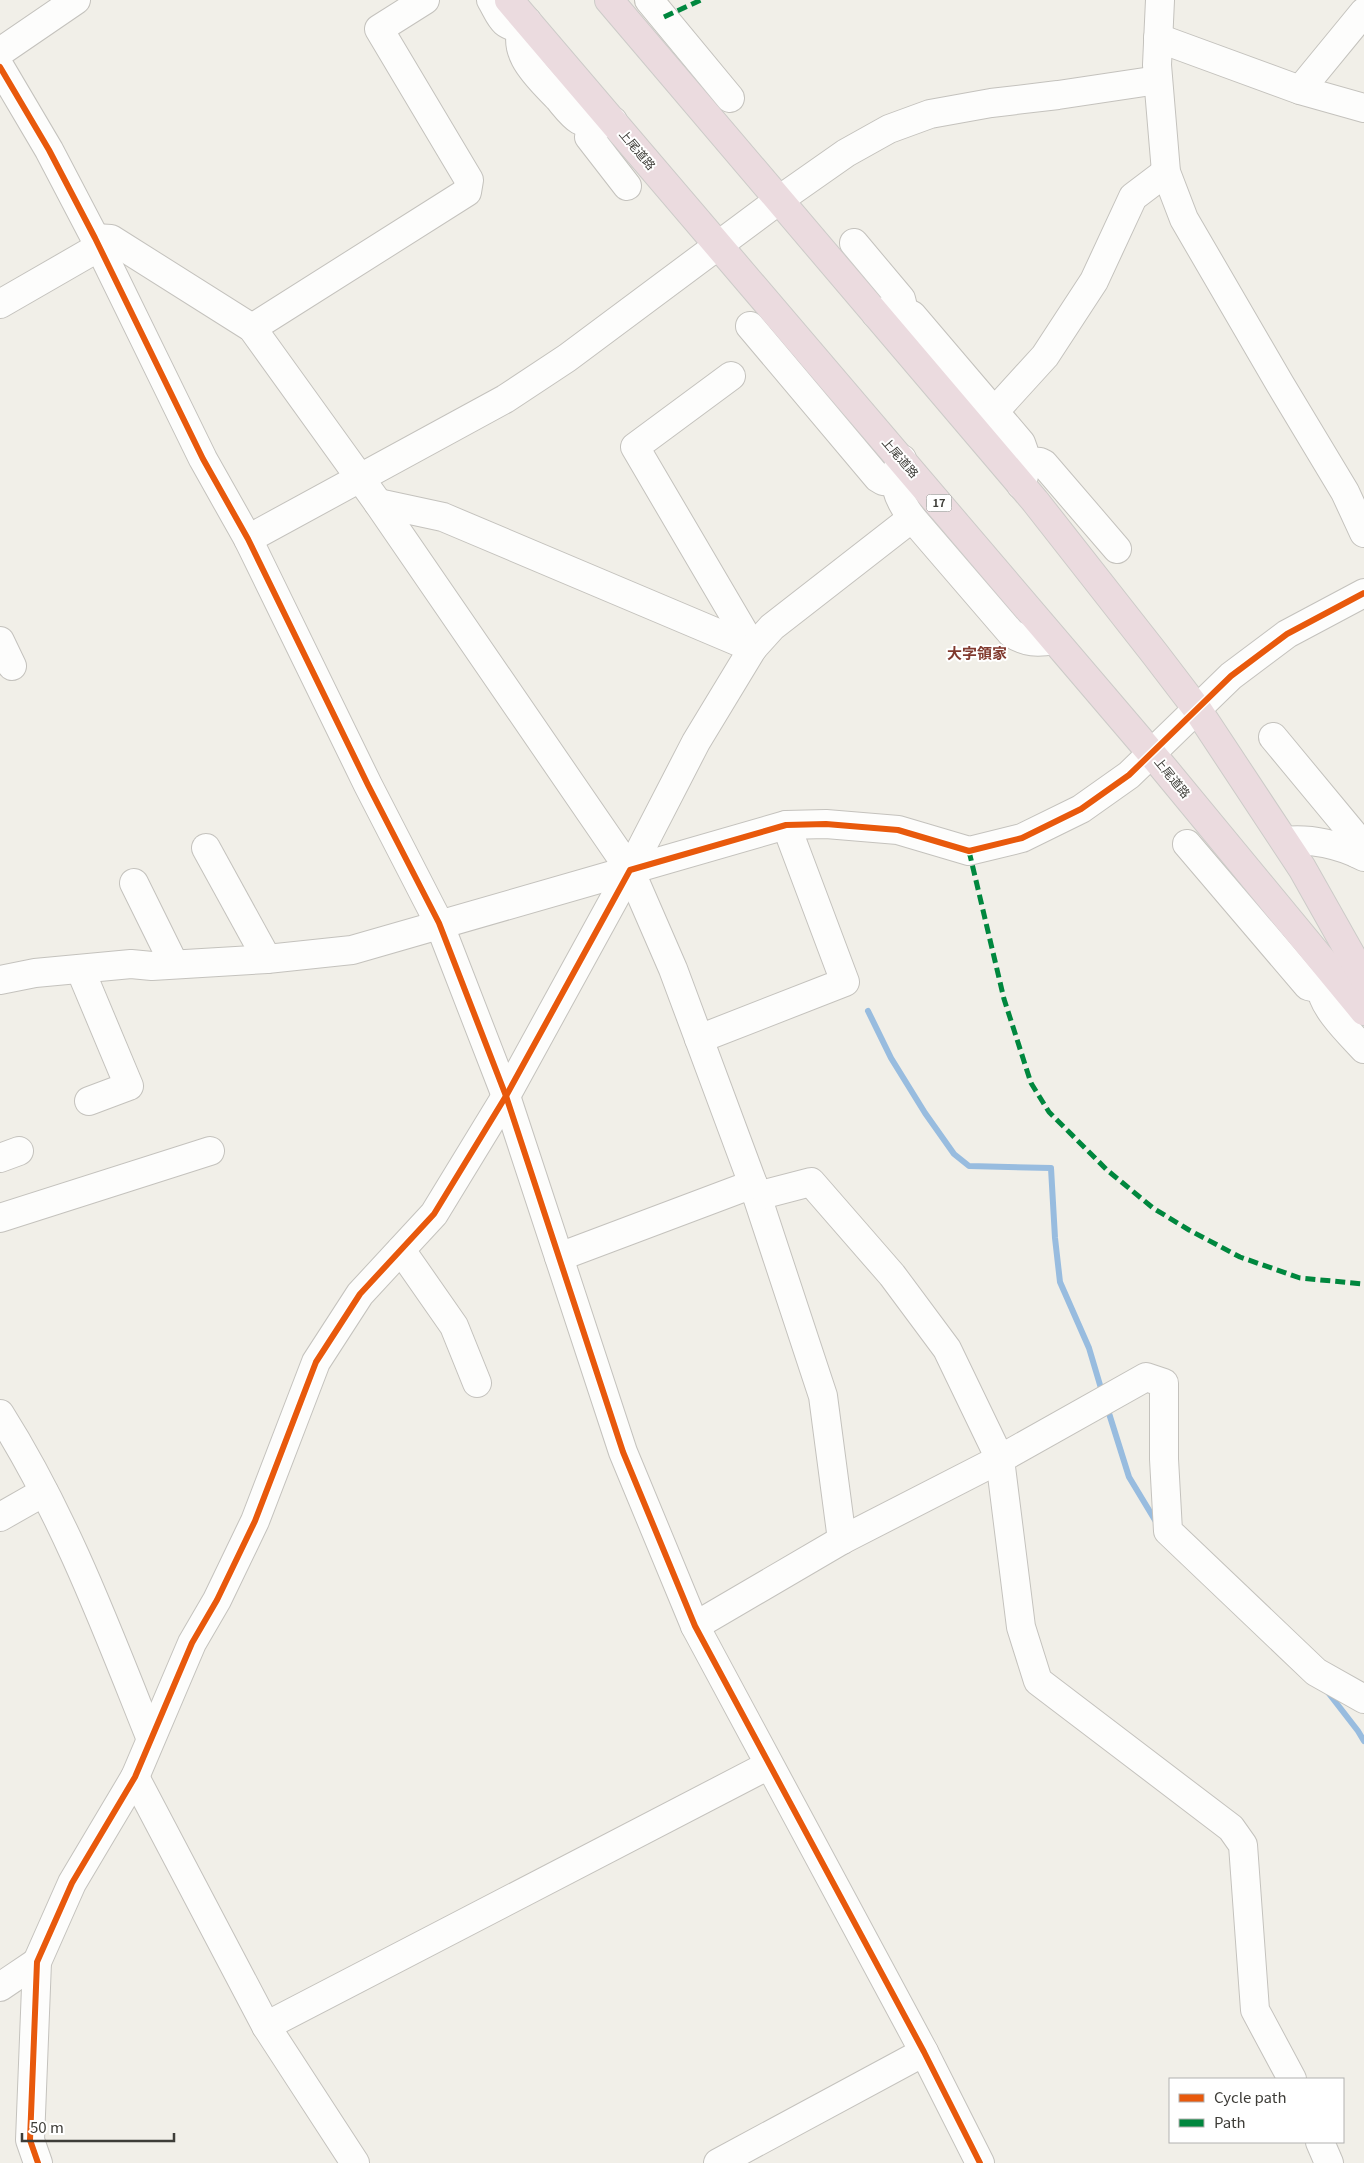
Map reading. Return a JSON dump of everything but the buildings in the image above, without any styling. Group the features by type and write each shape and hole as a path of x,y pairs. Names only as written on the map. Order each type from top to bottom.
{"highway":[{"name":"上尾道路","path":"510,0 525,24 603,122 719,246 898,471 1054,640 1152,754 1326,981 1364,1011"},
{"path":"609,0 876,314 1024,473 1197,709 1302,868 1364,978"}],"street":[{"path":"0,52 76,0"},
{"path":"252,328 468,192 469,180 379,29 425,0"},
{"path":"491,0 503,20 510,26 525,24"},
{"path":"649,0 730,98"},
{"path":"1160,0 1158,80 1166,172 1184,219 1275,376 1355,487 1364,533"},
{"path":"1300,90 1364,12"},
{"path":"1158,38 1300,90 1364,108"},
{"path":"0,67 49,150 97,243 203,459 248,539 368,784 440,923 506,1096 622,1452 695,1626 924,2052 980,2163"},
{"path":"248,539 513,394 567,358 779,200 846,153 889,130 930,114 991,103 1158,80"},
{"path":"603,122 589,138 627,186"},
{"path":"994,412 1045,356 1094,281 1133,197 1166,172"},
{"path":"0,304 97,243 111,239 252,328 378,502 630,870 673,969 755,1190 823,1396 842,1540"},
{"path":"854,243 901,300 904,311"},
{"path":"876,314 888,310 904,311 912,315 1020,442 1024,473 1044,464 1117,549"},
{"path":"750,326 878,478 883,481 898,471 900,502 1012,633 1030,642 1054,640"},
{"path":"731,376 635,447 753,648"},
{"path":"378,502 443,517 753,648"},
{"path":"38,2163 30,2140 36,1962 72,1883 134,1777 192,1643 217,1600 255,1521 316,1362 360,1294 434,1214 506,1096 630,870 696,742 753,648 772,627 912,518"},
{"path":"0,980 36,973 131,964 152,966 267,959 352,950 440,923 786,825 826,824 898,830 969,851 1022,838 1081,809 1129,775 1231,676 1287,634 1364,593"},
{"path":"0,641 12,666"},
{"path":"1273,737 1355,836 1360,855"},
{"path":"699,1039 845,982 786,825"},
{"path":"1285,841 1307,840 1360,855"},
{"path":"1187,844 1308,986 1326,981 1323,998 1328,1008 1364,1049"},
{"path":"206,848 267,959"},
{"path":"134,883 174,964"},
{"path":"80,969 129,1086 89,1101"},
{"path":"0,1218 210,1151"},
{"path":"560,1257 755,1190 812,1182 892,1276 947,1349 1000,1459 1021,1627 1038,1681 1232,1828 1243,1845 1255,2010 1291,2078"},
{"path":"401,1250 454,1326 477,1382"},
{"path":"695,1626 842,1540 1000,1459 1146,1377 1164,1383 1164,1458 1168,1531 1316,1672 1364,1699"},
{"path":"0,1414 19,1444 68,1540 150,1738"},
{"path":"0,1517 44,1492"},
{"path":"266,2026 769,1764"},
{"path":"134,1777 266,2026 355,2163"},
{"path":"0,1987 36,1962"},
{"path":"718,2163 924,2052"},
{"path":"1320,2143 1329,2163"}],"waterway":[{"path":"868,1011 891,1058 925,1113 954,1154 969,1166 1051,1168 1055,1238 1060,1282 1089,1348 1103,1395"},
{"path":"1107,1407 1129,1477 1158,1525"},
{"path":"1327,1691 1364,1741"}],"marked path":[{"path":"664,17 701,0"},
{"path":"969,851 1004,999 1031,1083 1049,1112 1107,1170 1153,1208 1189,1230 1240,1257 1300,1278 1364,1284"}],"cycle path":[{"path":"0,67 49,150 95,238 203,459 248,539 368,785 439,923 506,1096 623,1452 695,1626 924,2052 980,2163"},
{"path":"38,2163 30,2140 37,1962 72,1883 135,1777 192,1643 217,1600 255,1521 316,1362 360,1294 434,1214 506,1096 630,870 786,825 826,824 898,830 969,851 1022,838 1081,809 1129,775 1231,676 1287,634 1364,593"}],"district":[{"name":"大字領家","path":"977,654"}]}
